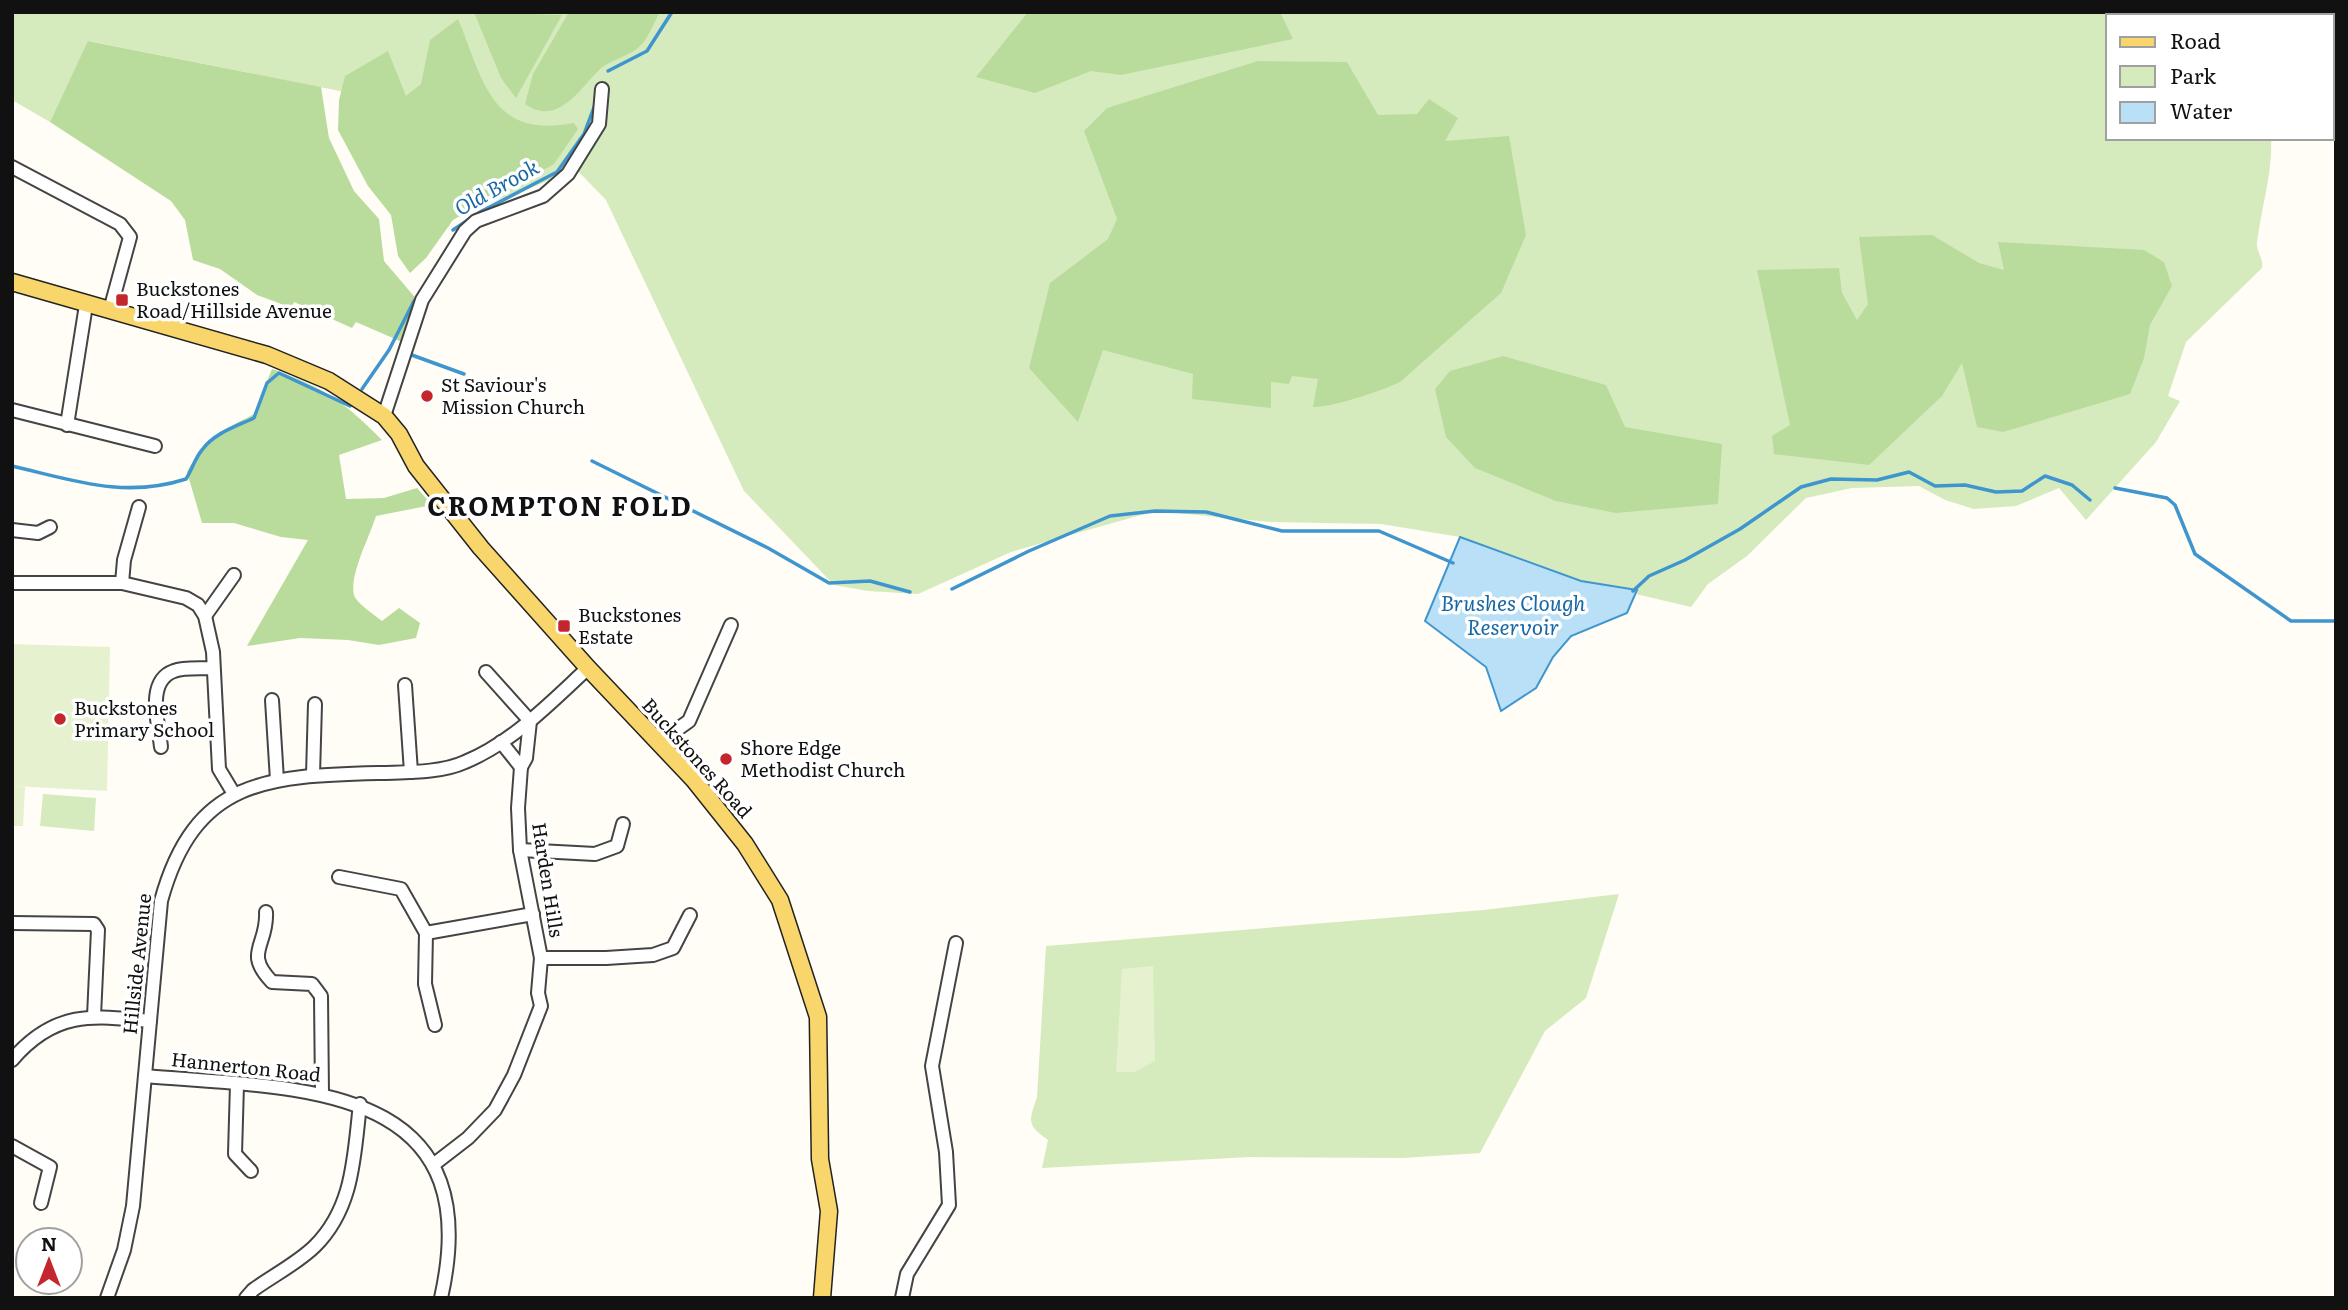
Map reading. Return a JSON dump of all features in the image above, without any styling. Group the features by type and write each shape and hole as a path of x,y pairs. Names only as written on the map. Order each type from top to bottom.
{"main road":[{"name":"Buckstones Road","path":"12,282 299,367 329,381 384,416 399,434 416,466 473,538 588,668 694,780 762,870 780,900 818,1017 820,1159 829,1211 822,1298"}],"street":[{"path":"384,416 422,300 465,231 476,221 543,196 568,174 599,124 602,89"},
{"path":"12,167 120,225 130,237 110,310"},
{"path":"67,425 86,305"},
{"path":"12,410 155,446"},
{"path":"122,583 124,560 139,507"},
{"path":"12,530 38,533 50,527"},
{"path":"205,616 234,575"},
{"path":"12,583 122,583 186,598 198,605 205,616 213,652 219,769 234,794"},
{"path":"658,743 689,720 731,625"},
{"path":"161,747 156,699 162,680 173,671 213,668"},
{"name":"Hillside Avenue","path":"107,1298 124,1250 133,1206 158,916 169,871 189,833 215,807 234,794 277,780 313,775 411,772 464,763 501,742 530,721 588,668"},
{"path":"486,672 530,721"},
{"path":"405,685 411,772"},
{"path":"272,700 277,780"},
{"path":"313,775 315,704"},
{"name":"Harden Hills","path":"433,1165 468,1138 495,1110 514,1075 541,1006 538,993 541,958 520,850 518,808 521,767 526,758 530,721"},
{"path":"501,742 521,767"},
{"path":"520,850 595,854 617,846 623,824"},
{"path":"339,877 401,889 426,933 425,984 435,1025"},
{"path":"266,912 267,930 257,948 259,968 272,982 312,984 321,996 323,1093"},
{"path":"426,933 533,914"},
{"name":"Harden Hills","path":"541,958 653,955 673,948 690,915"},
{"path":"12,923 26,929 94,925 98,930 94,1016"},
{"path":"902,1298 907,1274 949,1205 946,1152 932,1066 950,977 951,954 956,943"},
{"path":"12,1060 41,1031 67,1021 94,1016 150,1021"},
{"name":"Hannerton Road","path":"145,1076 323,1093 360,1104 412,1135 433,1165 449,1213 449,1262 440,1298"},
{"path":"237,1084 236,1154 251,1171"},
{"path":"246,1298 253,1290 315,1246 341,1209 351,1182 360,1104"},
{"path":"12,1146 50,1167 41,1203"}],"green space":[{"path":"12,12 2310,12 2106,14 2106,140 2271,140 2271,151 2257,243 2262,268 2186,342 2168,396 2180,401 2156,442 2086,520 2059,488 2016,506 1974,509 1945,500 1919,486 1852,488 1806,498 1747,556 1708,584 1691,607 1581,581 1460,537 1381,524 1270,522 1155,511 1011,552 918,594 868,591 834,585 744,491 606,200 577,170 469,211 360,95 89,41 50,122 12,100"},
{"path":"474,12 562,15 516,98 501,78"},
{"path":"569,12 660,12 646,38 636,49 604,66 575,96 557,109 537,110 525,104 533,74"},
{"path":"1028,12 1280,12 1293,39 1121,75 1091,71 1035,93 976,77"},
{"path":"458,19 484,84 508,114 525,122 546,126 574,123 578,129 554,164 453,220 426,258 410,273 398,256 391,215 368,186 338,130 339,100 345,76 388,51 406,96 421,84 430,40"},
{"path":"88,41 321,87 329,138 354,191 379,219 384,261 418,301 402,342 356,322 352,328 294,302 292,308 257,295 220,269 193,260 185,220 171,201 50,122"},
{"path":"1258,61 1347,62 1378,115 1417,114 1429,99 1458,118 1445,141 1509,136 1526,235 1501,293 1400,382 1357,398 1321,407 1313,407 1318,379 1292,376 1289,384 1271,382 1271,408 1192,399 1193,374 1103,350 1078,422 1029,368 1050,283 1108,239 1117,219 1084,131 1107,108"},
{"path":"1932,235 1979,263 2004,270 1998,242 2144,250 2164,262 2172,286 2150,325 2144,358 2130,394 2003,432 1977,427 1962,363 1942,396 1869,465 1774,454 1772,436 1790,425 1757,270 1839,268 1842,293 1857,320 1868,304 1859,237"},
{"path":"1503,356 1606,385 1625,427 1722,444 1718,504 1616,513 1556,501 1475,468 1446,437 1435,389 1450,371"},
{"path":"272,369 332,397 382,440 339,455 346,499 384,498 417,488 432,505 376,516 354,577 354,595 366,609 382,621 399,608 420,623 416,638 379,645 348,640 300,638 247,646 308,540 281,537 234,523 202,523 187,472 207,442 254,414"},
{"path":"12,644 110,647 107,791 13,786 25,787 23,826 12,826"},
{"path":"43,794 96,798 94,831 40,826"},
{"path":"1619,894 1586,998 1545,1031 1480,1153 1403,1158 1250,1157 1042,1168 1048,1140 1033,1126 1031,1117 1037,1097 1046,946 1483,910"},
{"path":"1153,966 1155,1061 1135,1072 1116,1072 1122,969"}],"water":[{"name":"Brushes Clough Reservoir","path":"1460,537 1581,581 1637,590 1627,613 1571,636 1553,657 1536,688 1501,711 1486,667 1425,621"}],"waterway":[{"name":"Old Brook","path":"608,71 647,51 672,12"},
{"name":"Old Brook","path":"453,230 480,212 557,172 584,134 596,102"},
{"name":"Old Brook","path":"362,389 389,350 414,301"},
{"path":"409,354 464,374"},
{"name":"Old Brook","path":"12,466 99,485 163,485 186,479 207,444 226,431 254,418 267,383 279,373 350,406"},
{"path":"592,461 768,548 829,583 870,581 910,592"},
{"path":"1633,591 1649,576 1685,560 1740,529 1801,487 1831,479 1877,480 1909,472 1935,486 1965,485 1996,492 2022,491 2045,476 2072,485 2090,500"},
{"path":"2115,488 2167,498 2175,505 2195,554 2291,621 2336,621"},
{"path":"952,589 1029,551 1110,516 1155,511 1206,512 1282,531 1379,531 1453,563"}],"place":[{"name":"Buckstones Road/Hillside Avenue","path":"122,300"},
{"name":"St Saviour's Mission Church","path":"427,396"},
{"name":"Buckstones Estate","path":"564,626"},
{"name":"Buckstones Primary School","path":"60,719"},
{"name":"Shore Edge Methodist Church","path":"726,759"}],"district":[{"name":"CROMPTON FOLD","path":"560,507"}]}
